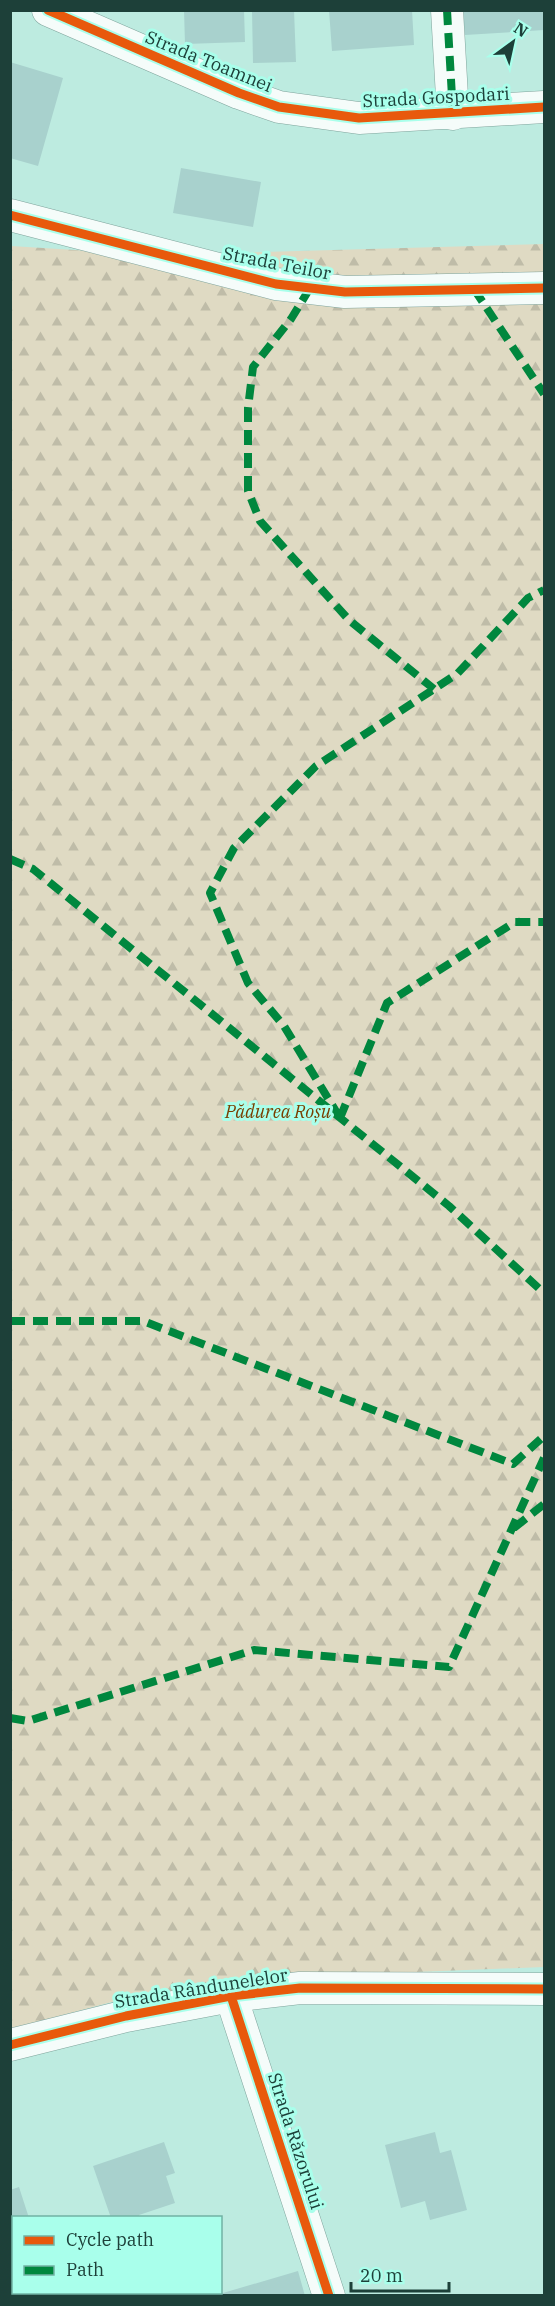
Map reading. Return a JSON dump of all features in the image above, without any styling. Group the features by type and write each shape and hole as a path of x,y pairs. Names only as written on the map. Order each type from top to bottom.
{"street":[{"name":"Strada Toamnei","path":"48,10 239,93 279,107 329,116"},
{"path":"447,10 453,114"},
{"name":"Strada Gospodari","path":"329,116 360,118 544,107"},
{"name":"Strada Teilor","path":"10,215 276,284 345,292 544,288"},
{"name":"Strada Rândunelelor","path":"10,2045 126,2016 231,1996 300,1988 544,1989"},
{"name":"Strada Răzorului","path":"231,1996 329,2295"}],"green space":[{"name":"Pădurea Roșu","path":"544,244 544,1967 241,1979 123,1999 11,2029 11,246 155,255"}],"building":[{"path":"184,10 244,10 245,42 185,44"},
{"path":"252,10 294,10 296,62 253,63"},
{"path":"329,10 412,10 414,45 332,51"},
{"path":"463,10 544,10 544,30 465,35"},
{"path":"10,62 63,78 38,166 10,158"},
{"path":"181,168 261,182 253,227 173,213"},
{"path":"435,2132 440,2153 451,2150 467,2210 430,2220 425,2201 401,2208 385,2145"},
{"path":"164,2142 175,2173 166,2176 175,2203 139,2216 110,2216 93,2166"},
{"path":"19,2187 28,2216 12,2216 12,2288 10,2289 10,2190"},
{"path":"298,2271 305,2296 216,2296"}],"marked path":[{"path":"447,10 453,114"},
{"path":"310,288 291,319 253,367 248,408 248,491 260,521 349,620 434,689"},
{"path":"474,289 544,394"},
{"path":"340,1118 284,1026 248,983 210,893 234,848 316,766 457,674 528,598 544,590"},
{"path":"10,859 33,869 449,1206 544,1293"},
{"path":"340,1118 387,1003 515,922 544,922"},
{"path":"10,1321 143,1321 513,1464 544,1436"},
{"path":"10,1718 28,1721 254,1650 449,1667 544,1458"},
{"path":"514,1528 544,1504"}],"cycle path":[{"path":"48,10 239,93 279,107 359,118 544,107"},
{"path":"10,215 276,284 345,292 544,288"},
{"path":"10,2045 126,2016 231,1996 300,1988 544,1989"},
{"path":"231,1996 329,2296"}]}
